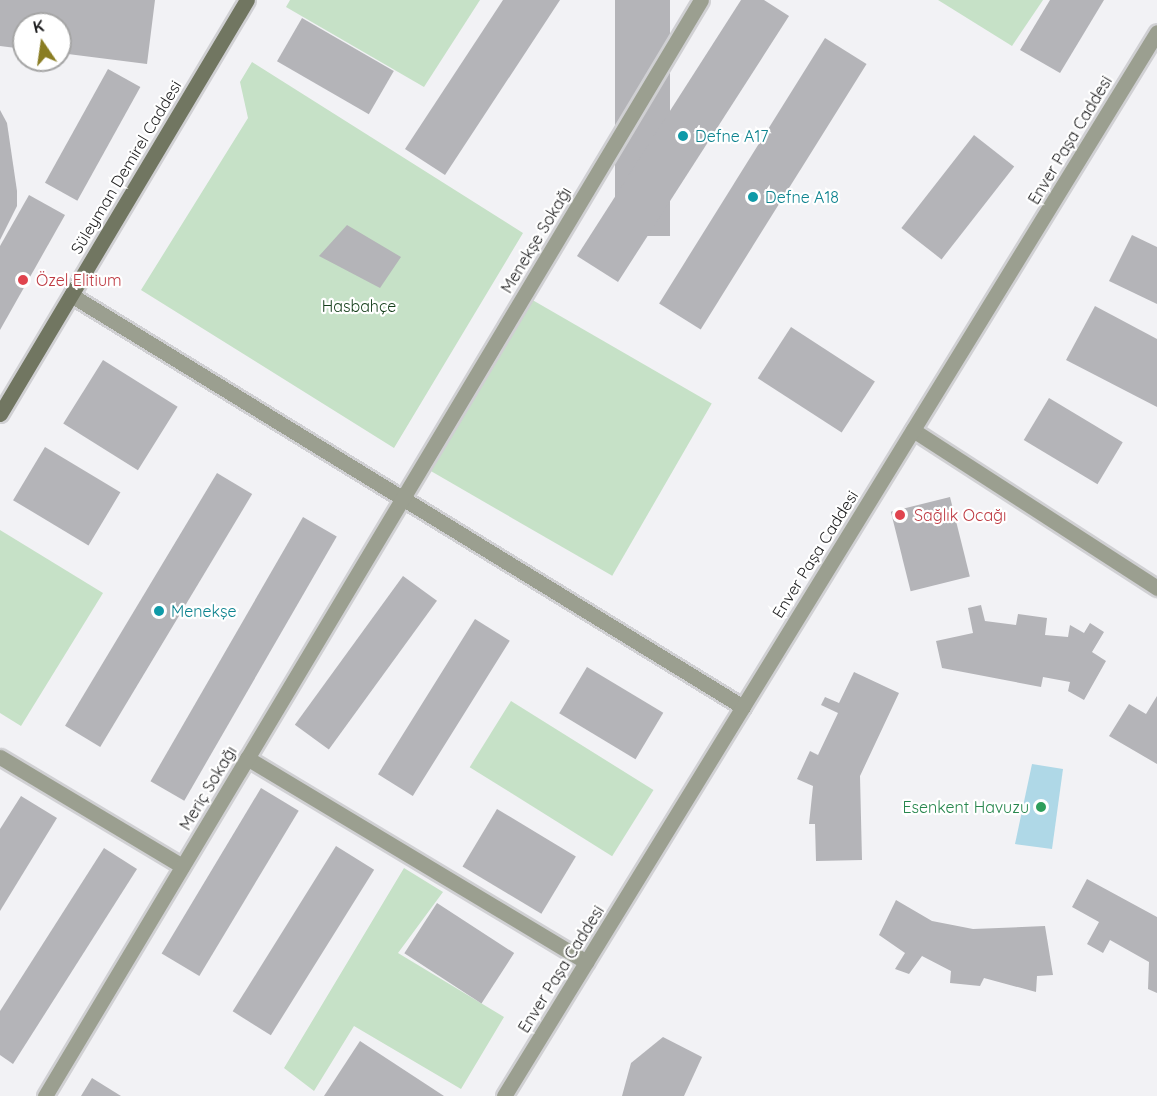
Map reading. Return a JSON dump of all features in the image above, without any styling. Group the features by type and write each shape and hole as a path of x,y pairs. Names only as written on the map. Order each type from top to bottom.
{"main road":[{"name":"Süleyman Demirel Caddesi","path":"0,414 247,0"}],"street":[{"name":"Menekşe Sokağı","path":"402,498 701,0"},
{"name":"Enver Paşa Caddesi","path":"504,1096 1157,32"},
{"path":"70,295 743,707"},
{"path":"913,430 1157,588"},
{"name":"Meriç Sokağı","path":"45,1096 402,498"},
{"path":"0,757 182,866"},
{"path":"247,759 586,962"}],"green space":[{"path":"290,0 480,0 424,87 286,7"},
{"path":"938,0 1043,0 1012,46"},
{"name":"Hasbahçe","path":"252,62 523,233 394,448 141,290 248,118 240,82"},
{"path":"529,298 712,404 612,576 430,470"},
{"path":"0,530 103,593 21,726 0,713"},
{"path":"511,701 653,790 612,856 470,767"},
{"path":"404,868 443,892 398,953 504,1017 461,1089 354,1026 314,1091 284,1068"}],"water":[{"name":"Esenkent Havuzu","path":"1032,764 1063,769 1052,849 1015,844"}],"building":[{"path":"0,0 155,0 147,64 72,55 72,12 12,12 12,48 0,46"},
{"path":"503,0 560,0 445,175 405,149"},
{"path":"615,0 670,0 670,236 615,236"},
{"name":"Defne A17","path":"741,0 764,0 789,16 618,282 577,256"},
{"path":"1050,0 1104,0 1060,73 1020,50"},
{"path":"302,18 394,71 369,114 277,61"},
{"name":"Defne A18","path":"825,38 867,64 701,329 659,303"},
{"path":"108,69 140,87 77,201 45,183"},
{"path":"0,110 7,123 17,206 0,240"},
{"path":"974,135 1014,166 942,259 901,228"},
{"path":"29,195 65,215 0,330 0,246"},
{"path":"347,225 401,257 380,288 319,256"},
{"path":"1132,235 1157,247 1157,304 1109,281"},
{"path":"1095,306 1157,339 1157,407 1066,360"},
{"path":"791,327 875,381 842,433 758,378"},
{"path":"103,360 178,407 138,470 63,424"},
{"path":"1049,398 1123,442 1097,484 1024,440"},
{"path":"45,447 120,492 88,545 13,500"},
{"name":"Menekşe","path":"217,473 252,494 100,747 65,726"},
{"name":"Sağlık Ocağı","path":"950,497 970,577 911,591 891,512"},
{"name":"Menekşe","path":"303,517 337,536 184,801 150,781"},
{"path":"403,576 437,601 329,750 295,725"},
{"path":"981,605 985,621 1016,625 1018,614 1047,618 1045,635 1068,637 1070,625 1084,633 1090,623 1104,632 1092,652 1106,661 1084,700 1068,691 1070,682 1043,677 1041,687 942,668 936,641 973,633 968,608"},
{"path":"475,619 510,641 413,796 378,774"},
{"path":"587,667 663,713 635,759 559,713"},
{"path":"854,672 899,693 860,776 862,860 816,861 815,824 809,824 813,786 797,779 810,751 818,755 838,713 821,705 825,697 839,703"},
{"path":"1157,696 1157,764 1109,736 1129,704 1146,714"},
{"path":"261,788 299,811 199,976 162,953"},
{"path":"21,796 57,818 0,911 0,829"},
{"path":"497,809 576,856 541,914 462,866"},
{"path":"336,846 374,870 271,1035 233,1011"},
{"path":"104,848 137,869 13,1064 0,1055 0,1011"},
{"path":"1087,879 1157,917 1157,993 1148,989 1149,962 1110,940 1103,953 1087,944 1099,922 1072,907"},
{"path":"896,900 932,921 973,929 1045,926 1053,975 1037,976 1036,992 984,978 980,986 950,983 951,971 922,956 909,974 895,969 905,953 879,935"},
{"path":"437,903 514,953 481,1003 404,953"},
{"path":"663,1037 702,1057 684,1096 622,1096 631,1063"},
{"path":"360,1041 444,1096 324,1096"},
{"path":"92,1078 121,1096 81,1096"}],"place":[{"name":"Defne A17","path":"683,136"},
{"name":"Defne A18","path":"753,197"},
{"name":"Özel Elitium","path":"23,280"},
{"name":"Sağlık Ocağı","path":"900,515"},
{"name":"Menekşe","path":"159,611"},
{"name":"Esenkent Havuzu","path":"1041,807"}]}
